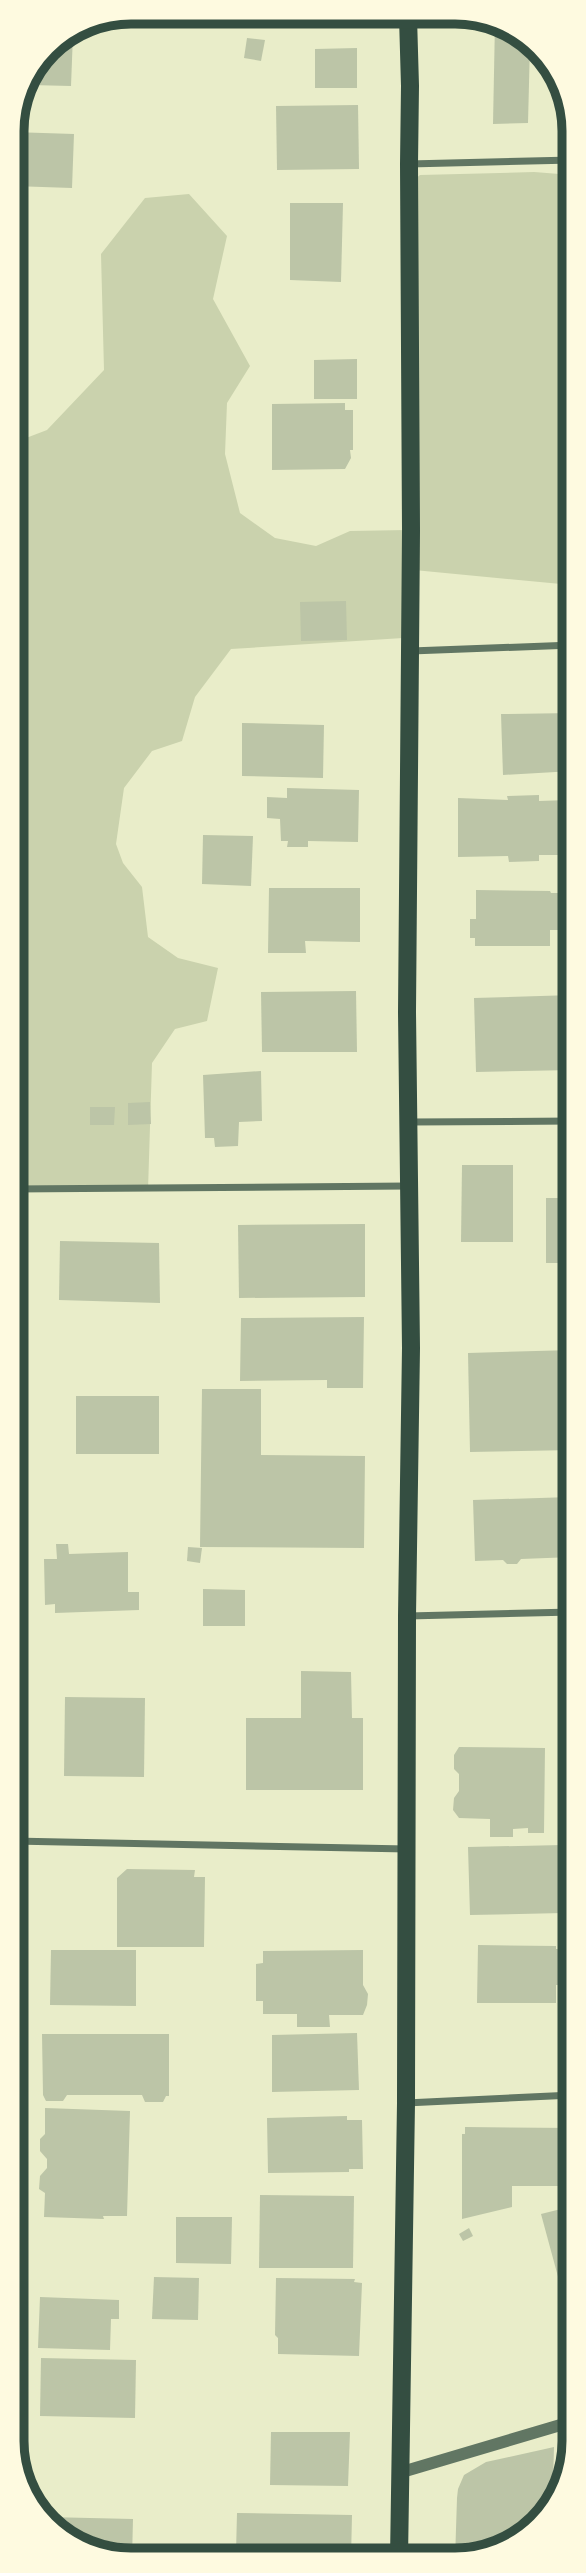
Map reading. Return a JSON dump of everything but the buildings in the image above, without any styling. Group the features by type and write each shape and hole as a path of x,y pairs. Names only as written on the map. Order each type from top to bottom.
{"main road":[{"path":"399,2548 406,2103 407,1616 411,1348 407,971 410,651 408,24"}],"street":[{"path":"409,164 562,160"},
{"path":"410,651 562,645"},
{"path":"410,1122 562,1121"},
{"path":"25,1189 410,1186"},
{"path":"407,1616 561,1612"},
{"path":"24,1841 408,1849"},
{"path":"406,2103 561,2096"},
{"path":"402,2472 561,2425"}],"green space":[{"path":"534,172 562,174 562,585 414,570 403,638 231,649 195,697 182,741 152,751 124,788 116,844 123,863 142,887 148,937 178,958 218,968 207,1021 175,1029 152,1063 148,1190 25,1191 25,438 47,430 104,370 101,254 145,198 189,194 227,236 213,299 250,366 227,403 225,454 240,513 275,538 316,546 350,531 407,530 414,180 420,175"}]}
